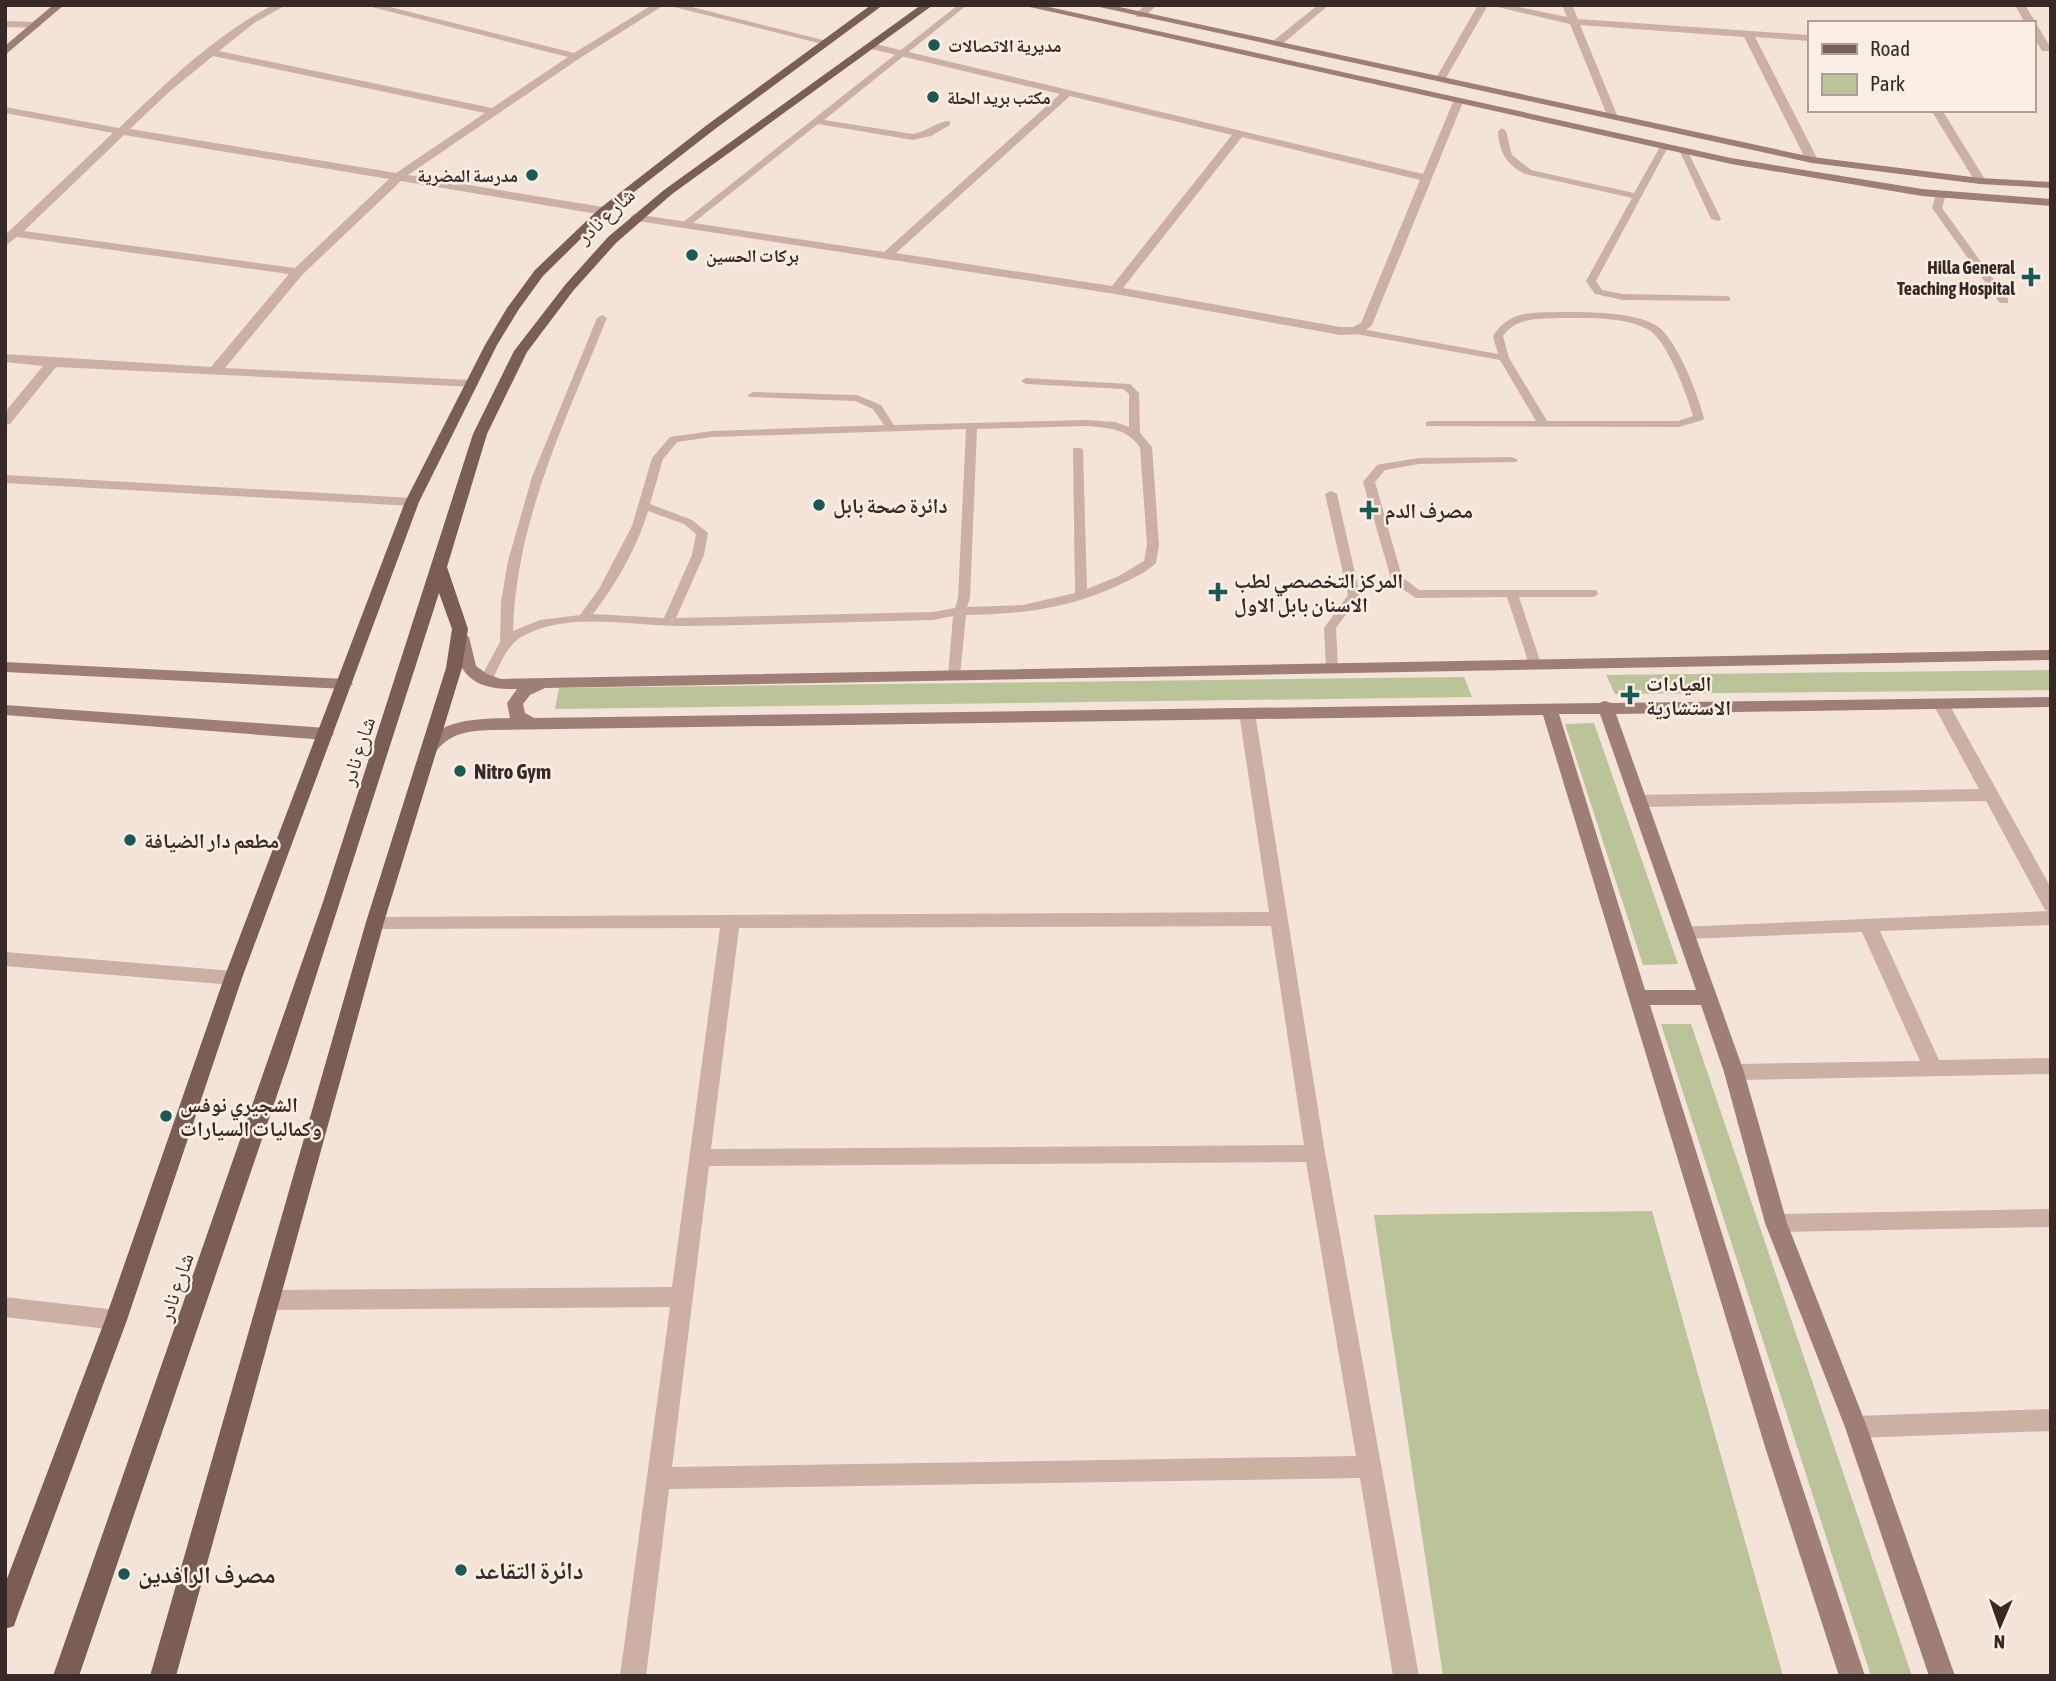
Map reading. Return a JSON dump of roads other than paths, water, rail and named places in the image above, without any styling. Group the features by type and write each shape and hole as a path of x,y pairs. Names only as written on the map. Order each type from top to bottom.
{"main road":[{"name":"شارع نادر","path":"5,1616 116,1320 233,978 412,502 471,384 513,308 539,273 603,211 711,127 761,103 826,41 878,5"},
{"name":"شارع نادر","path":"66,1676 295,1017 374,778 480,434 521,351 590,263 635,218 737,131 787,107 928,5"},
{"path":"761,103 787,107"},
{"path":"711,127 737,131"},
{"path":"163,1669 375,922 454,668 461,632 442,581 444,554"}],"street":[{"path":"5,52 59,5"},
{"path":"10,238 165,90 250,21 281,5"},
{"path":"369,5 576,56"},
{"path":"216,370 298,272 397,178 576,56 659,5"},
{"path":"671,5 826,41"},
{"path":"1026,5 1684,152 1817,178 1941,194 2051,203"},
{"path":"1095,5 1812,160 1980,181 2051,185"},
{"path":"1140,15 1153,5"},
{"path":"1277,43 1324,5"},
{"path":"1441,78 1483,5"},
{"path":"1494,5 1576,22 1808,38"},
{"path":"1566,5 1576,22 1612,115"},
{"path":"2020,5 2030,21"},
{"path":"5,24 36,24"},
{"path":"2035,30 2049,49"},
{"path":"1748,34 1812,160"},
{"path":"872,46 1427,178"},
{"path":"212,53 494,112"},
{"path":"1480,107 1500,101 1502,94 1497,90"},
{"path":"886,256 1067,93"},
{"path":"1524,117 1520,108 1525,103 1546,101"},
{"path":"635,218 1115,290 1340,331 1356,331 1366,325 1458,102"},
{"path":"5,110 603,211"},
{"path":"1937,112 1980,181"},
{"path":"1115,290 1239,134"},
{"path":"10,238 298,272"},
{"path":"5,358 52,363 471,384"},
{"path":"5,421 52,363"},
{"path":"5,479 412,502"},
{"path":"461,632 464,662 472,674 485,681 502,684 2051,655"},
{"path":"5,667 345,684"},
{"path":"542,724 523,721 517,716 515,703 524,691 553,683"},
{"path":"425,755 438,736 467,726 1605,706 2051,702"},
{"path":"1941,704 2051,905"},
{"path":"1605,706 1734,1072 1776,1223 1856,1427 1942,1676"},
{"path":"1549,708 1778,1450 1852,1676"},
{"path":"5,710 326,734"},
{"path":"1247,713 1315,1153 1406,1676"},
{"path":"1638,801 1990,796"},
{"path":"1686,932 2051,918"},
{"path":"375,922 730,923 1280,919"},
{"path":"633,1676 730,923"},
{"path":"1868,925 1933,1068"},
{"path":"5,959 233,978"},
{"path":"1637,998 1707,998"},
{"path":"1734,1072 2051,1066"},
{"path":"699,1158 1315,1153"},
{"path":"1776,1223 2051,1218"},
{"path":"268,1300 681,1297"},
{"path":"5,1307 116,1320"},
{"path":"1856,1427 2051,1420"},
{"path":"658,1478 1371,1467"}],"lane":[{"path":"685,225 963,5"},
{"path":"817,121 913,136 928,134 947,123"},
{"path":"1502,131 1503,152 1513,164 1528,172 1637,197"},
{"path":"1664,147 1591,281 1599,292 1623,297 1726,299"},
{"path":"1684,152 1716,219"},
{"path":"1941,194 1937,208 2004,301"},
{"path":"1430,424 1543,424 1679,424 1699,418 1694,399 1658,332 1646,323 1616,318 1534,316 1508,322 1498,336 1504,358 1543,424"},
{"path":"485,681 506,642 507,594 526,517 549,449 602,318"},
{"path":"1356,331 1504,358"},
{"path":"1026,381 1126,386 1134,393 1135,433"},
{"path":"753,395 857,398 877,407 890,427"},
{"path":"506,642 526,629 585,617 668,622 933,616 960,611 1031,609 1134,574 1150,563 1153,545 1146,447 1135,433 1115,425 1086,423 890,427 712,434 674,439 658,457 638,526 610,579 585,617"},
{"path":"954,676 960,611 964,597 972,426"},
{"path":"1077,450 1080,594"},
{"path":"1512,460 1419,461 1381,467 1369,482 1396,579 1416,594 1592,593"},
{"path":"1331,494 1354,595 1330,628 1332,668"},
{"path":"644,506 688,522 702,533 698,555 668,622"},
{"path":"1513,593 1535,664"}],"place":[{"name":"مديرية الاتصالات","path":"934,45"},
{"name":"مكتب بريد الحلة","path":"933,97"},
{"name":"مدرسة المضرية","path":"532,175"},
{"name":"بركات الحسين","path":"692,255"},
{"name":"Hilla General Teaching Hospital","path":"2031,277"},
{"name":"دائرة صحة بابل","path":"819,505"},
{"name":"مصرف الدم","path":"1369,510"},
{"name":"المركز التخصصي لطب الاسنان بابل الاول","path":"1218,592"},
{"name":"العيادات الاستشارية","path":"1630,695"},
{"name":"Nitro Gym","path":"460,771"},
{"name":"مطعم دار الضيافة","path":"130,840"},
{"name":"الشجيري نوفس وكماليات السيارات","path":"166,1116"},
{"name":"دائرة التقاعد","path":"461,1570"},
{"name":"مصرف الرافدين","path":"124,1574"}]}
